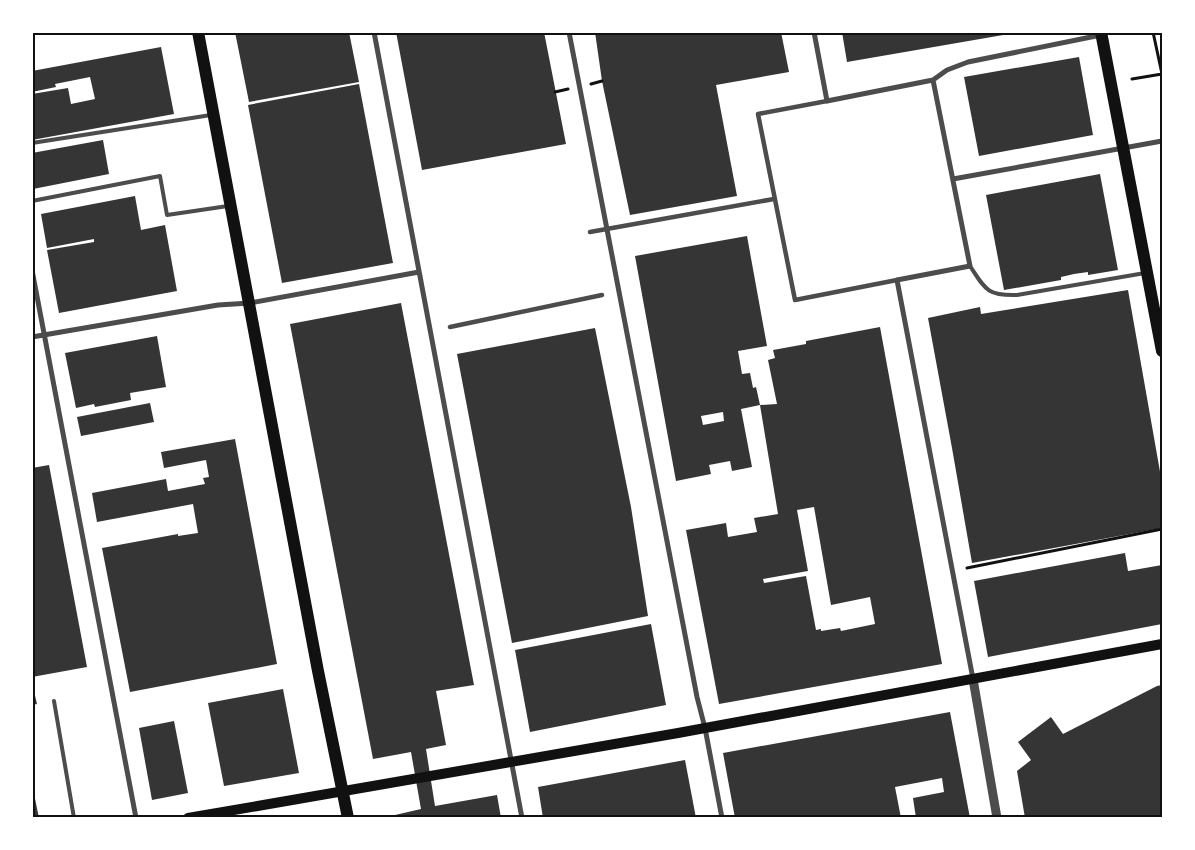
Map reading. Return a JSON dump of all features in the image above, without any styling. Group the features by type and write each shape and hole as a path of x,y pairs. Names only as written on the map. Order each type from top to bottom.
{"main road":[{"path":"198,32 318,671 348,818"},
{"path":"1102,34 1162,351"},
{"path":"188,818 705,728 1162,644"}],"street":[{"path":"374,32 522,818"},
{"path":"569,32 722,818"},
{"path":"814,32 827,100"},
{"path":"933,80 970,266 795,300 758,114 933,80 948,70 968,62 1102,34"},
{"path":"953,179 1162,141"},
{"path":"590,232 774,199"},
{"path":"32,270 136,818"},
{"path":"32,337 218,305 250,303 419,272"},
{"path":"897,280 973,679 997,818"},
{"path":"450,327 602,295"}],"lane":[{"path":"32,143 214,114"},
{"path":"32,201 160,176 167,215 231,206"},
{"path":"970,266 989,291 996,295 1004,296 1016,296 1148,273"},
{"path":"54,701 74,818"}],"path":[{"path":"1132,79 1162,74 1153,32"},
{"path":"1157,55 1162,57"},
{"path":"967,568 1162,529"}],"building":[{"path":"235,32 349,32 359,82 249,102"},
{"path":"396,32 544,32 566,144 422,170"},
{"path":"595,32 781,32 789,72 716,85 737,196 630,215 602,81"},
{"path":"842,32 1009,32 1009,34 847,62"},
{"path":"161,47 174,114 32,140 32,94 68,88 71,104 95,99 90,77 55,84 56,87 32,92 32,71"},
{"path":"1079,57 1093,135 979,156 964,77"},
{"path":"359,84 393,263 282,283 248,105"},
{"path":"103,140 109,174 33,189 32,153"},
{"path":"1100,174 1118,270 1088,275 1088,272 1074,274 1061,277 1061,280 1004,290 986,195"},
{"path":"135,196 141,230 165,225 177,291 59,313 47,250 94,242 94,239 47,248 41,214"},
{"path":"747,236 767,346 738,351 742,374 750,373 753,388 756,387 760,405 741,409 752,467 732,471 730,461 709,465 711,474 676,481 635,256","holes":["723,412 724,421 703,425 701,416"]},
{"path":"1128,290 1162,483 1162,528 972,563 928,318 980,307 981,314"},
{"path":"401,303 474,685 436,691 446,745 426,749 435,806 497,795 501,818 382,818 421,809 411,752 373,759 290,324"},
{"path":"880,327 942,664 719,704 686,530 726,523 728,537 757,532 754,518 778,514 760,405 777,404 768,360 775,358 773,350 806,344 806,341","holes":["814,507 831,605 870,597 875,624 841,631 840,628 816,630 806,576 764,583 763,579 808,571 797,510"]},
{"path":"595,328 631,507 648,616 512,643 457,354"},
{"path":"157,336 166,387 130,393 131,400 95,407 94,404 76,408 65,353"},
{"path":"150,403 154,422 81,436 77,417"},
{"path":"235,439 277,664 130,692 102,548 178,534 178,536 198,533 193,504 97,522 92,493 166,479 168,491 205,484 203,478 209,477 206,460 164,468 161,452"},
{"path":"49,465 87,667 32,677 32,468"},
{"path":"1125,553 1128,571 1162,565 1162,624 988,657 974,581"},
{"path":"651,624 666,705 530,732 515,650"},
{"path":"1162,685 1162,818 1025,818 1017,771 1031,760 1018,742 1051,717 1063,734"},
{"path":"32,688 37,704 32,705"},
{"path":"283,689 299,773 224,786 208,703"},
{"path":"950,712 970,818 916,818 913,798 944,792 942,778 895,787 901,818 735,818 723,753"},
{"path":"174,721 188,793 152,800 139,728"},
{"path":"685,760 696,818 543,818 538,787"},
{"path":"33,789 39,818 32,818"}]}
